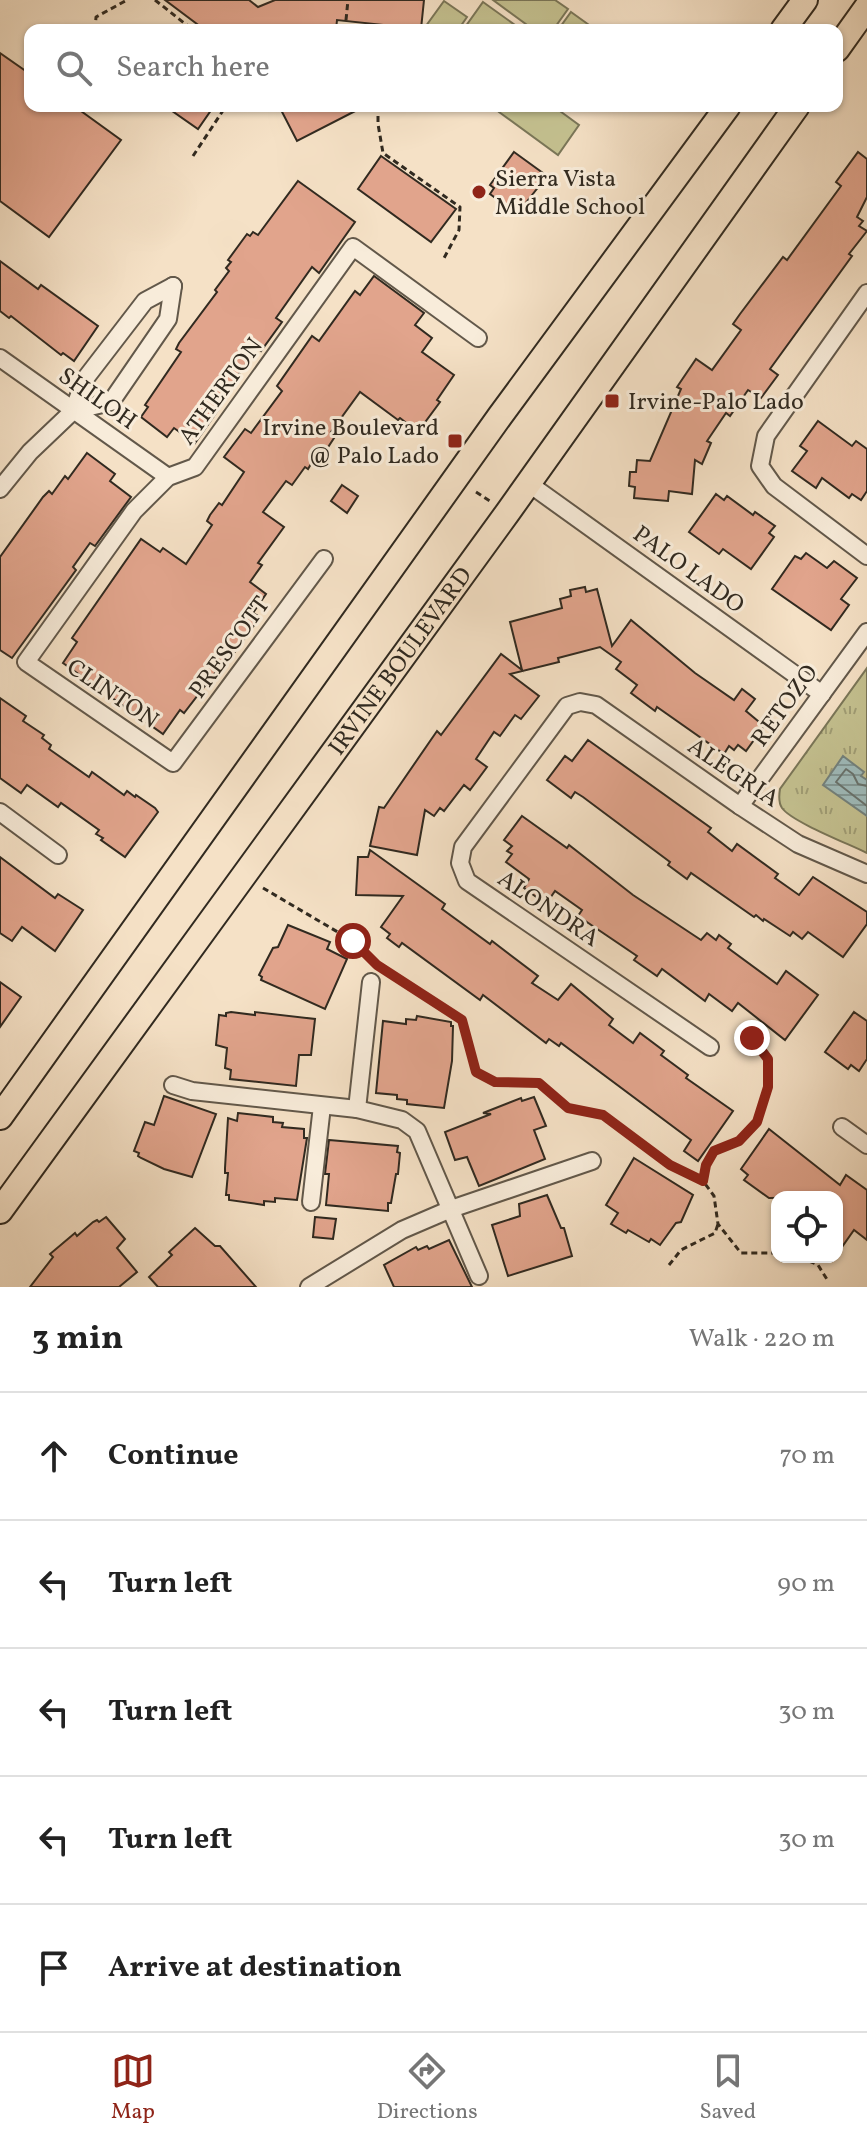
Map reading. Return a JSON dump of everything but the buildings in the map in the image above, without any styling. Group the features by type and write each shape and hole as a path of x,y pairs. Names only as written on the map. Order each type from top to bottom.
{"main road":[{"path":"787,24 805,0"},
{"path":"843,41 867,7"},
{"path":"0,1117 500,416 724,112"},
{"name":"IRVINE BOULEVARD","path":"0,1211 793,112"}],"street":[{"name":"ATHERTON","path":"26,662 134,511 168,477 195,467 353,247 478,338"},
{"path":"0,489 30,452 73,411 85,379 145,301 173,286 168,319 111,402 73,411"},
{"path":"867,293 766,436 760,466 774,486 867,556"},
{"name":"SHILOH","path":"0,358 168,477"},
{"name":"PALO LADO","path":"528,483 822,694"},
{"name":"PRESCOTT","path":"173,763 324,559"},
{"name":"RETOZO","path":"740,806 867,632"},
{"name":"CLINTON","path":"26,662 173,763"},
{"name":"ALEGRIA","path":"580,702 596,705 798,844 867,874"},
{"name":"ALONDRA","path":"580,702 567,706 473,832 463,847 460,863 467,881 710,1047"},
{"path":"0,812 58,855"},
{"path":"357,1109 371,982"},
{"path":"173,1085 192,1091 357,1109 402,1120 417,1131 479,1276"},
{"path":"311,1202 322,1106"},
{"path":"842,1127 867,1145"},
{"path":"313,1286 402,1230 451,1209 592,1161"}],"path":[{"path":"95,24 96,17 127,0"},
{"path":"155,0 185,24"},
{"path":"346,24 348,0"},
{"path":"193,156 222,112"},
{"path":"378,112 383,153 460,207 459,230 443,260"},
{"path":"476,492 493,503"},
{"path":"263,888 353,941 377,965 462,1020 476,1072 495,1082 539,1083 568,1108 603,1115 670,1165 703,1181 714,1196 718,1224 715,1233 681,1250 669,1265"},
{"path":"703,1181 706,1165 714,1151 739,1141 757,1122 768,1087 768,1059 752,1038"},
{"path":"718,1224 741,1253 771,1253"},
{"path":"814,1263 828,1281"}],"green space":[{"path":"493,0 555,0 568,9 557,24 526,24"},
{"path":"444,1 467,17 462,24 427,24"},
{"path":"483,2 514,24 467,24"},
{"path":"571,12 588,24 562,24"},
{"path":"499,112 561,112 579,125 558,155"},
{"path":"867,668 867,853 797,820 782,808 779,798 780,789"}],"water":[{"path":"843,756 864,772 861,776 867,780 867,816 823,785"}],"place":[{"name":"Sierra Vista Middle School","path":"479,192"},
{"name":"Irvine-Palo Lado","path":"612,401"},
{"name":"Irvine Boulevard @ Palo Lado","path":"455,441"}],"route":[{"path":"353,941 377,965 462,1020 476,1072 495,1082 539,1083 568,1108 603,1115 670,1165 691,1178 703,1181 706,1165 714,1151 739,1141 757,1122 768,1087 768,1059 752,1038"}]}
